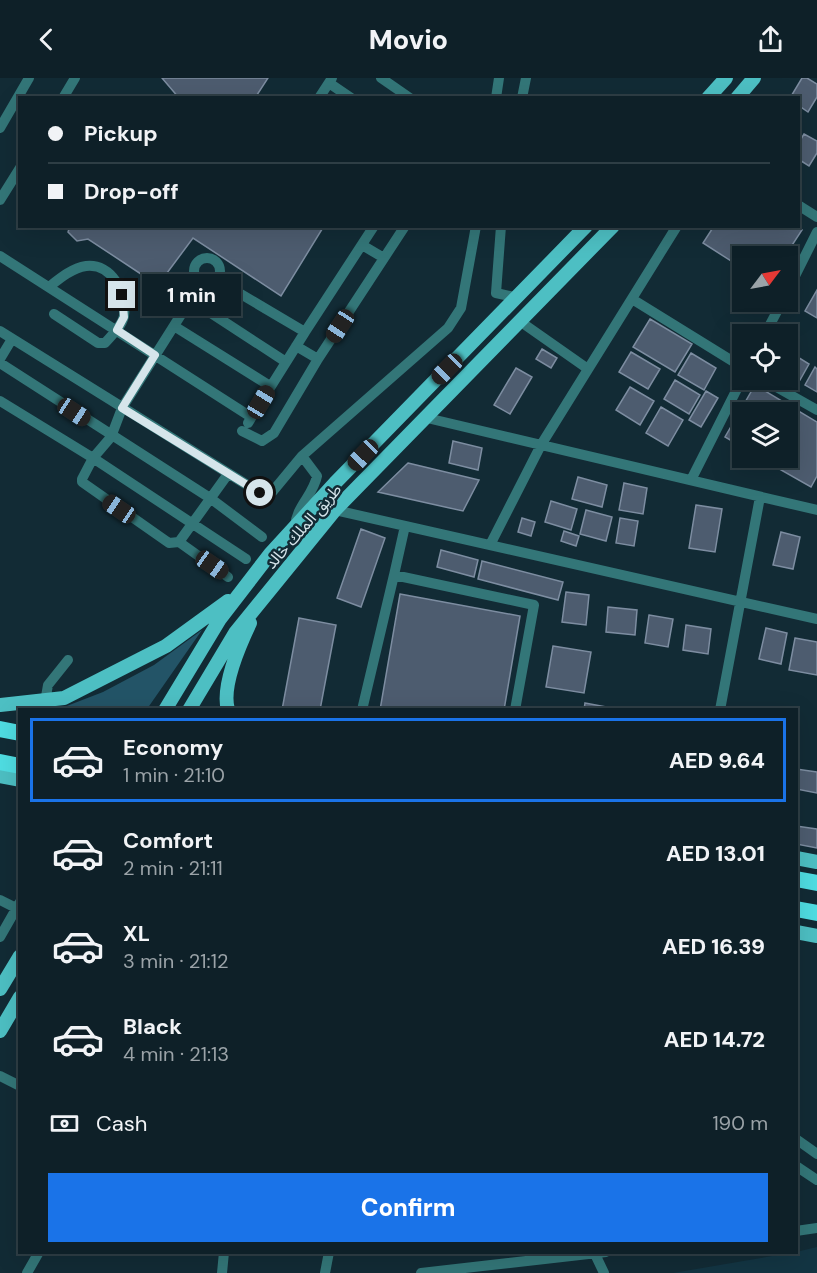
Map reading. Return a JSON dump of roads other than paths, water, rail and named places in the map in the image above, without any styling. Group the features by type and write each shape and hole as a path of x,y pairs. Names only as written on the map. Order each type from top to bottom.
{"highway":[{"path":"0,729 18,733"},
{"path":"0,762 15,777"},
{"path":"798,879 817,883"},
{"path":"798,909 817,912"}],"main road":[{"path":"710,96 726,78"},
{"path":"739,96 754,78"},
{"name":"طريق الملك خالد","path":"166,708 220,619 295,527 584,228"},
{"name":"طريق الملك خالد","path":"190,708 235,633 335,510 611,228"},
{"path":"0,707 64,698 166,645 242,591"},
{"path":"227,708 231,669 243,637 262,600"},
{"path":"0,707 18,712"},
{"path":"798,858 817,862"},
{"path":"798,932 817,936"},
{"path":"0,989 18,959"},
{"path":"0,1031 18,1000"}],"street":[{"path":"19,96 29,78"},
{"path":"64,96 75,78"},
{"path":"381,78 407,96"},
{"path":"496,96 499,78"},
{"path":"522,96 526,78"},
{"path":"320,96 330,80 349,96"},
{"path":"0,128 18,97"},
{"path":"0,200 18,171"},
{"path":"800,206 817,217"},
{"path":"373,228 241,433 262,441 274,433 318,359 404,228"},
{"path":"0,331 228,474 260,493 268,495 302,456 448,328 461,308 467,289 476,228"},
{"path":"501,228 496,293 518,298"},
{"path":"490,545 541,445 676,228"},
{"path":"798,270 817,232"},
{"path":"362,245 384,258"},
{"path":"0,256 251,417"},
{"path":"207,259 217,264 220,269 217,280 207,284 201,283 197,279 195,268 197,263 207,259"},
{"path":"49,287 65,274 86,266 99,268 109,273 116,280 122,295 124,317 117,330 105,343 98,343 54,314"},
{"path":"217,280 305,332"},
{"path":"201,283 122,408 111,437 93,458 82,478 86,487 169,543 179,542 228,577"},
{"path":"190,300 286,362"},
{"path":"632,300 732,361"},
{"path":"521,322 588,369"},
{"path":"174,326 270,387"},
{"path":"12,339 0,361 111,437 210,498 262,537"},
{"path":"296,346 318,359"},
{"path":"691,480 736,390"},
{"path":"782,390 817,410"},
{"path":"0,401 193,522 246,559"},
{"path":"427,418 817,509"},
{"path":"295,527 298,508 315,488 317,476 302,456"},
{"path":"179,542 228,474"},
{"path":"720,708 760,497"},
{"path":"335,510 817,620"},
{"path":"362,708 405,526"},
{"path":"394,575 534,605 515,708"},
{"path":"45,702 48,685 68,660"},
{"path":"0,900 18,907 0,937"},
{"path":"0,1076 18,1085"},
{"path":"798,1141 817,1154"},
{"path":"798,1167 817,1180"},
{"path":"798,1231 817,1228"},
{"path":"27,1273 38,1254"},
{"path":"222,1273 224,1254"},
{"path":"326,1273 329,1254"},
{"path":"486,1254 489,1264"},
{"path":"421,1273 584,1254"},
{"path":"594,1254 604,1273"}]}
